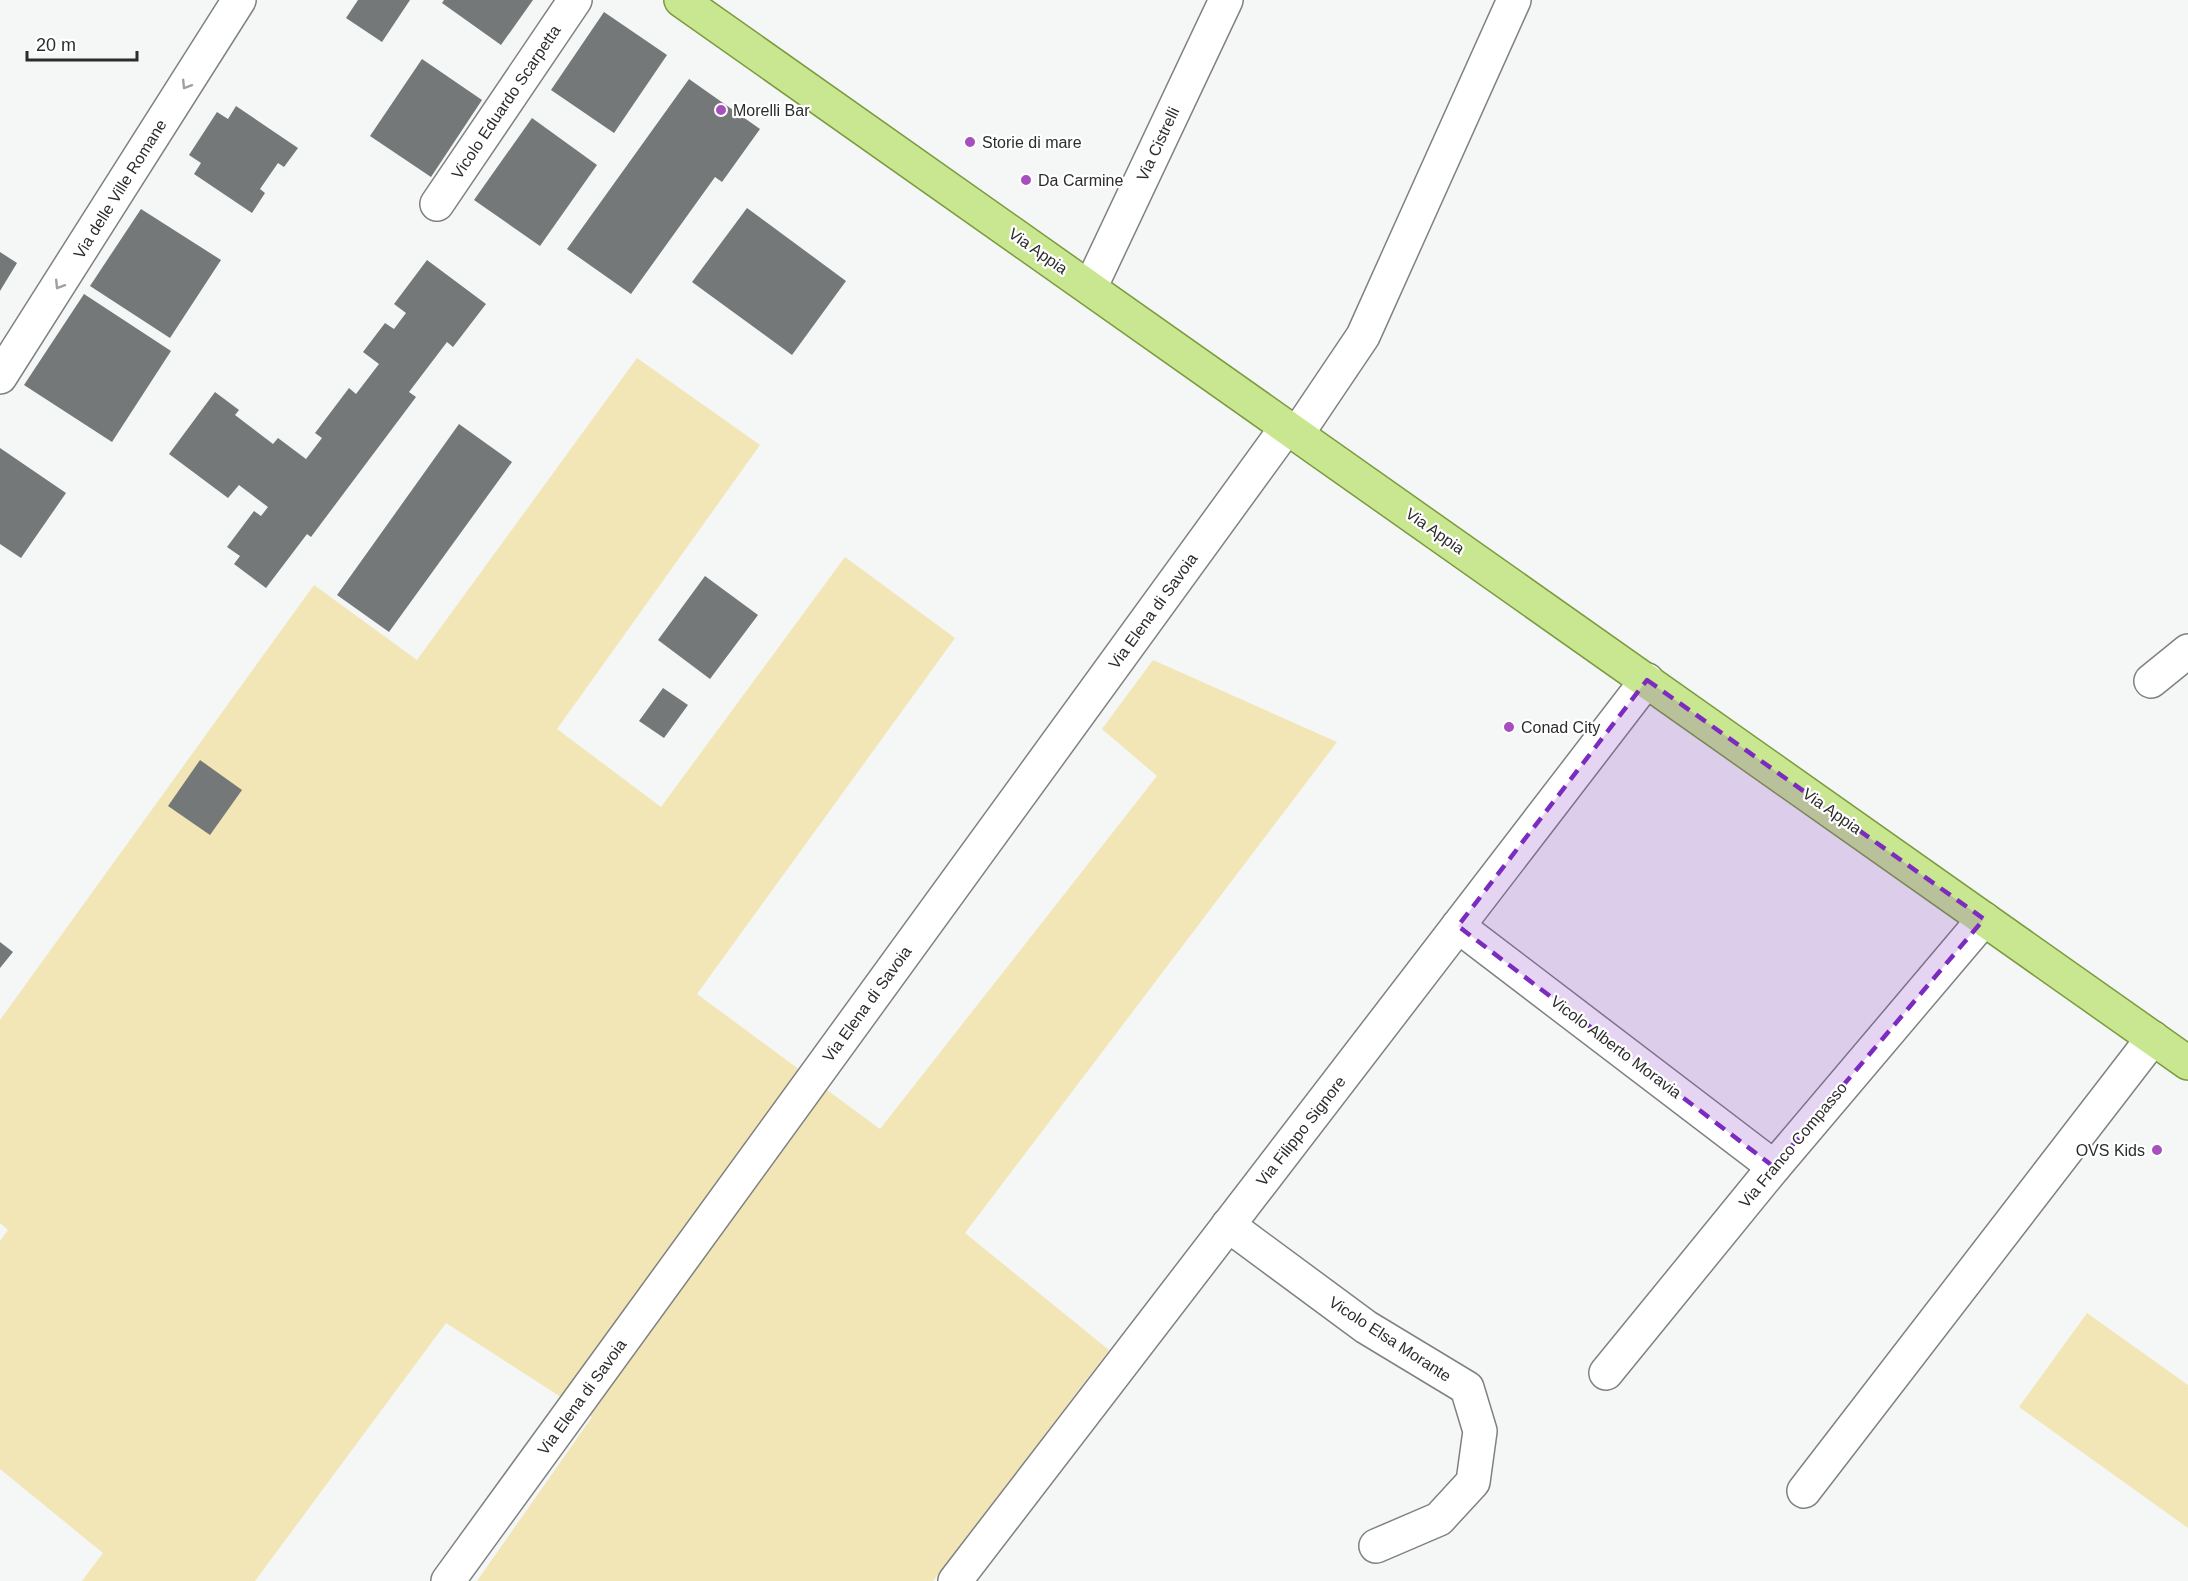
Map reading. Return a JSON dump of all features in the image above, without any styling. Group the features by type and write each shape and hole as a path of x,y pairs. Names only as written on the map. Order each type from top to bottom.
{"main road":[{"name":"Via Appia","path":"681,0 2188,1063"}],"street":[{"name":"Via delle Ville Romane","path":"0,377 240,0"},
{"name":"Vicolo Eduardo Scarpetta","path":"437,204 575,0"},
{"name":"Via Cistrelli","path":"1090,288 1226,0"},
{"name":"Via Elena di Savoia","path":"448,1581 1363,336 1514,0"},
{"path":"2151,681 2188,651"},
{"name":"Via Filippo Signore","path":"955,1581 1647,681"},
{"name":"Via Franco Compasso","path":"1606,1373 1774,1167 1984,919"},
{"name":"Vicolo Alberto Moravia","path":"1458,926 1774,1167"},
{"path":"1804,1491 2153,1038"},
{"name":"Vicolo Elsa Morante","path":"1228,1225 1366,1327 1467,1388 1480,1431 1473,1482 1439,1520 1376,1546"}],"highlighted area":[{"path":"1647,680 1984,919 1774,1167 1458,926"}],"shaded area":[{"path":"637,358 760,445 557,729 661,807 845,557 955,638 697,994 880,1129 1157,776 1102,729 1153,660 1337,742 965,1233 1109,1350 933,1581 477,1581 592,1417 446,1323 255,1581 82,1581 103,1553 0,1469 0,1241 8,1230 0,1223 0,1020 314,585 417,660"},
{"path":"2087,1313 2188,1385 2188,1528 2019,1407"}],"building":[{"path":"358,0 410,0 382,42 346,18"},
{"path":"444,0 533,0 501,45 442,3"},
{"path":"604,12 667,55 614,133 551,90"},
{"path":"422,59 482,100 431,177 370,136"},
{"path":"689,79 760,129 722,182 715,177 631,294 567,249"},
{"path":"236,106 298,148 284,167 278,163 260,189 265,193 252,213 194,174 201,163 189,155 217,112 228,119"},
{"path":"532,118 597,165 540,246 474,200"},
{"path":"747,208 846,281 792,355 692,282"},
{"path":"141,209 221,260 170,338 90,286"},
{"path":"0,252 17,263 0,291"},
{"path":"427,260 486,304 453,347 447,342 409,392 416,397 311,537 307,534 266,588 234,564 240,556 227,547 254,511 261,516 268,507 239,485 228,498 169,454 215,392 239,410 235,415 273,444 278,438 306,459 322,438 315,433 349,388 356,394 379,364 363,352 385,323 394,329 406,313 394,304"},
{"path":"84,294 171,351 112,442 24,385"},
{"path":"459,424 512,462 389,632 337,595"},
{"path":"0,448 66,493 21,558 0,544"},
{"path":"705,576 758,615 710,679 658,640"},
{"path":"663,688 688,705 664,738 639,721"},
{"path":"200,760 242,790 210,835 168,806"},
{"path":"0,942 13,952 0,968"}],"place":[{"name":"Morelli Bar","path":"721,110"},
{"name":"Storie di mare","path":"970,142"},
{"name":"Da Carmine","path":"1026,180"},
{"name":"Conad City","path":"1509,727"},
{"name":"OVS Kids","path":"2157,1150"}]}
